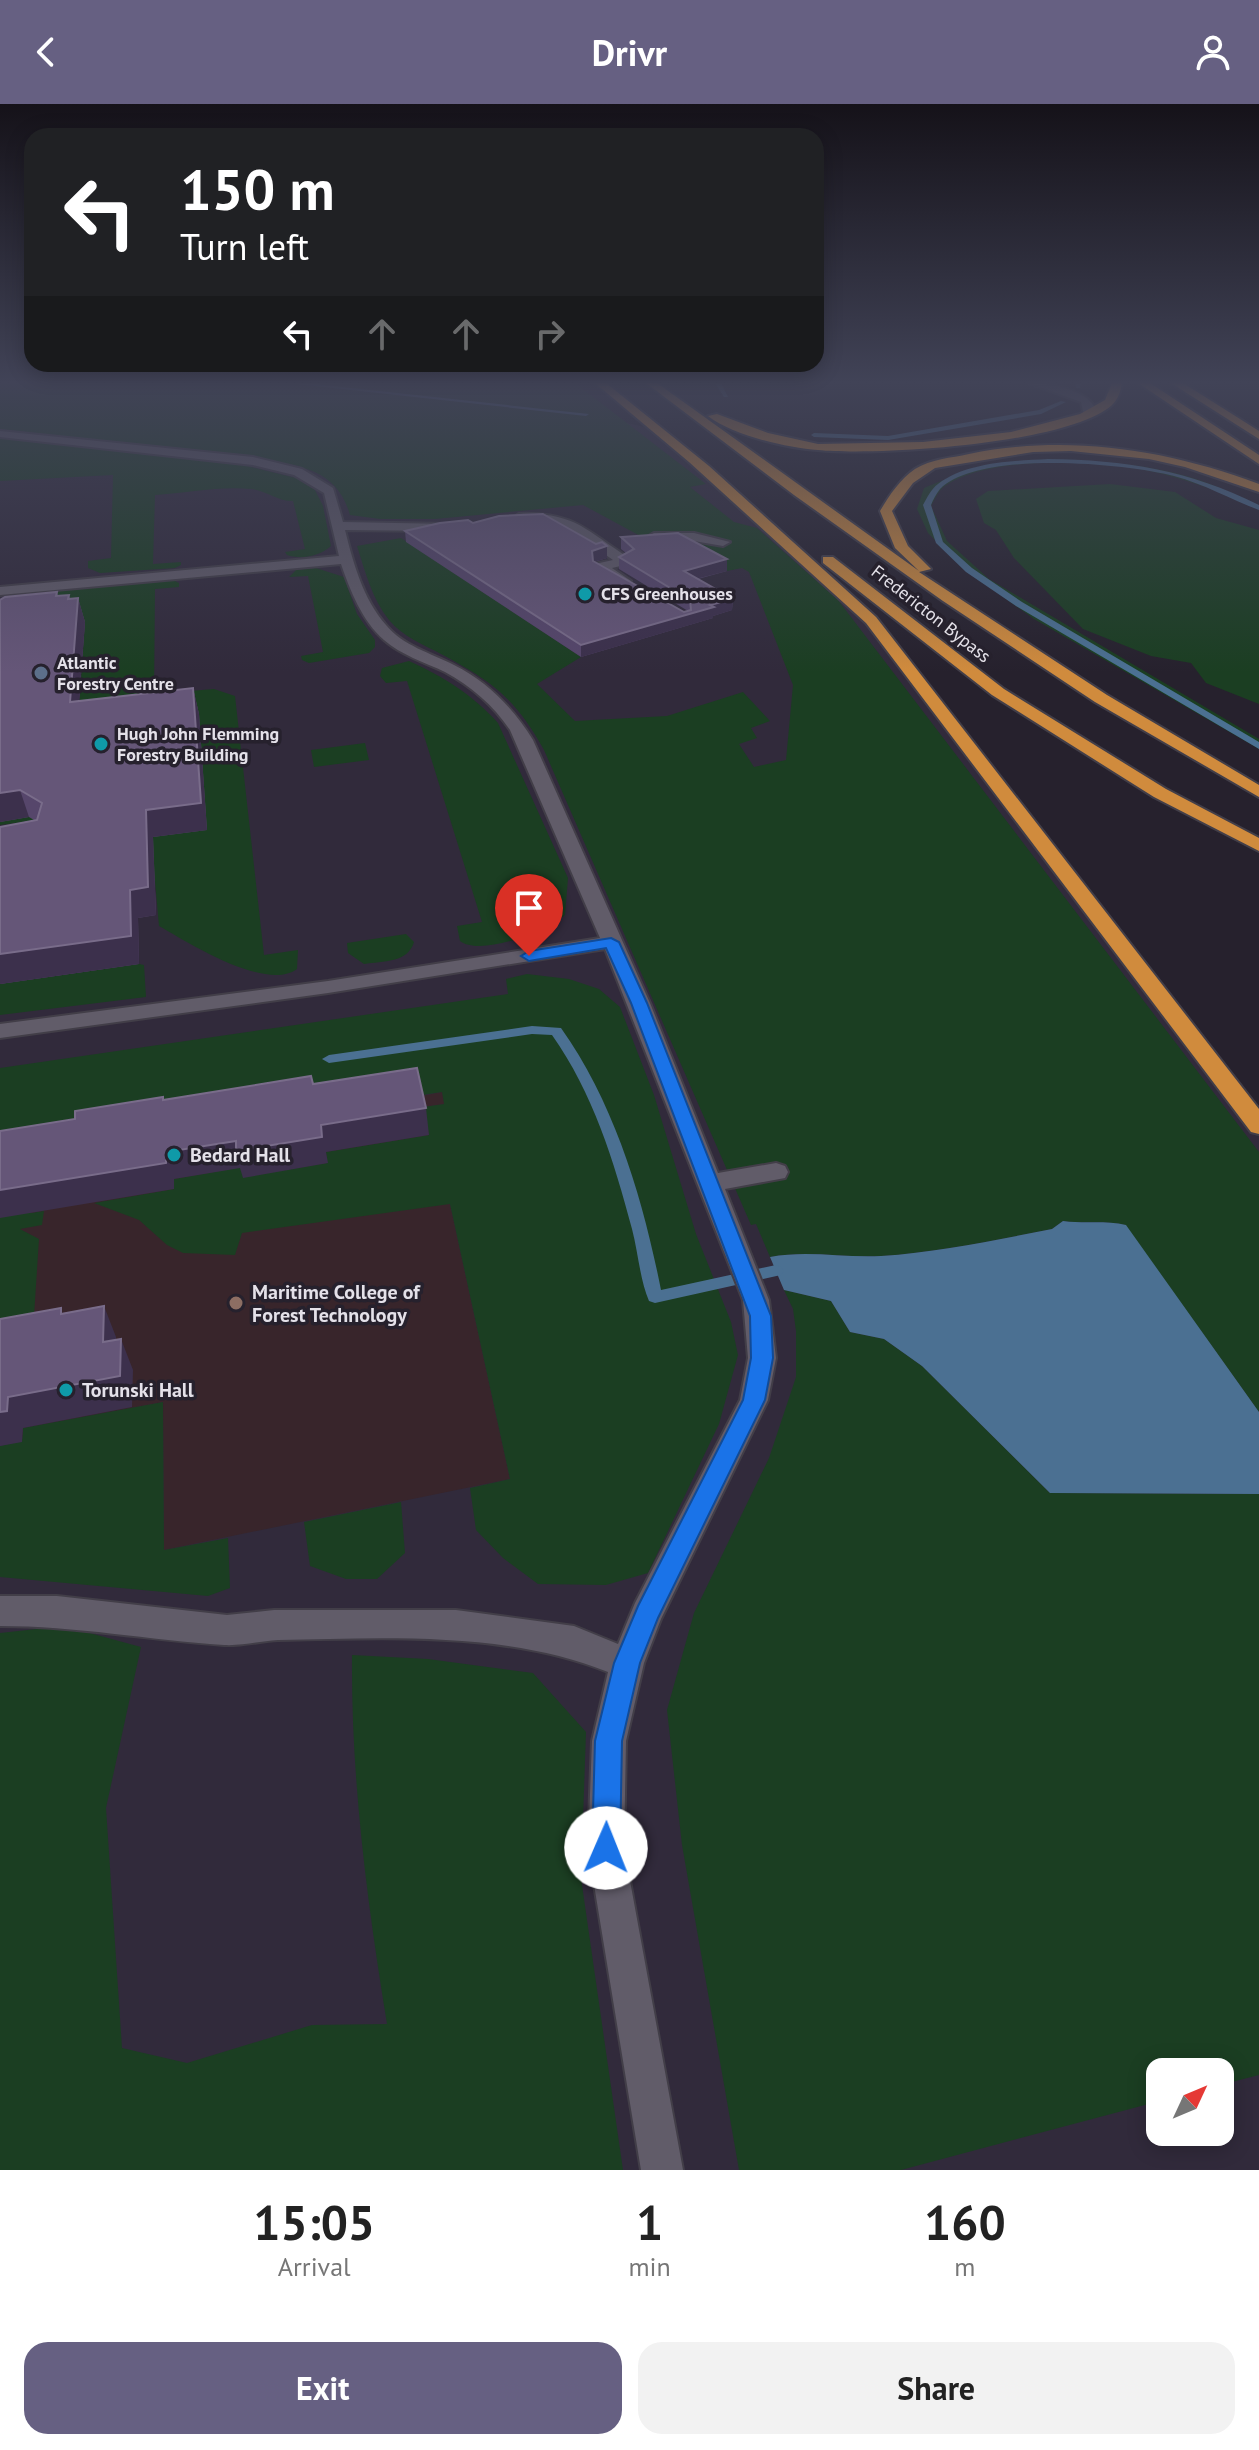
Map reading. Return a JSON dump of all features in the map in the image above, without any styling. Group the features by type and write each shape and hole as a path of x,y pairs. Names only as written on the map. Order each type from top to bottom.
{"highway":[{"path":"715,479 871,620 1259,1126"},
{"name":"Fredericton Bypass","path":"718,479 998,692 1160,793 1259,845"},
{"name":"Fredericton Bypass","path":"783,479 984,625 1174,744 1259,792"},
{"path":"911,479 900,488 886,511 902,548 984,625"},
{"path":"1232,479 1259,488"}],"street":[{"path":"314,479 329,491 334,501 347,559 367,607 382,630 406,647 454,671 496,700 511,716 525,740 639,1003 760,1316 762,1358 754,1400 647,1614 627,1663 609,1741 606,1848 662,2170"},
{"path":"509,519 554,518 586,530 624,561 600,567 641,591"},
{"path":"338,526 399,529 460,525"},
{"path":"644,538 694,537 723,542"},
{"path":"599,542 614,541"},
{"path":"2,596 347,559"},
{"path":"0,1031 328,987 611,942"},
{"path":"709,1183 776,1172"},
{"path":"0,1611 57,1611 227,1630 274,1625 456,1625 574,1642 627,1663"}],"shaded area":[{"path":"0,479 711,479 871,620 1259,1126 1259,2170 0,2170"},
{"name":"Maritime College of Forest Technology","path":"0,1068 422,1096 442,1092 445,1104 424,1107 450,1204 510,1479 164,1550 163,1402 24,1428 22,1442"}],"green space":[{"path":"113,479 298,479 315,490 323,506 331,546 310,556 287,555 285,552 305,549 293,501 257,490 227,488 155,495 153,564 181,562 181,565 100,573 88,568 88,561 111,558"},
{"path":"327,479 700,479 706,484 690,487 734,522 757,528 838,600 1259,1152 1259,1412 1125,1225 1063,1221 1052,1229 924,1252 881,1256 798,1254 770,1257 756,1224 751,1225 544,750 523,717 489,683 394,626 374,594 357,546 401,538 581,657 537,684 575,721 667,716 743,692 770,721 751,728 757,738 739,744 754,767 786,760 793,685 749,572 742,568 727,571 644,538 583,505 435,519 380,519 350,515 336,488"},
{"path":"958,479 940,490 931,506 947,541 989,579 1259,739 1259,749 1034,619 963,568 928,533 917,509 924,488 941,481"},
{"path":"1180,479 1201,481 1246,501"},
{"path":"1110,484 1175,492 1216,518 1259,530 1259,704 1206,683 1191,663 1151,656 1083,629 1014,558 996,530 984,523 976,499 988,491"},
{"path":"316,568 344,577 357,614 375,640 375,647 369,653 309,663 302,660 301,656 323,652 308,576 289,577 296,570"},
{"path":"173,580 179,583 179,587 155,589 154,694 214,689 235,696 264,955 298,950 297,969 283,974 248,970 208,953 159,926 154,870 0,847 38,820 0,825 0,812 78,723 85,623 49,596 58,591"},
{"path":"409,661 457,688 498,723 568,878 565,915 544,928 498,944 470,945 460,941 457,926 482,922 407,681 386,683 380,676 382,668"},
{"path":"365,743 369,760 314,767 311,750"},
{"path":"406,934 414,942 411,949 394,960 364,964 348,953 347,943"},
{"path":"144,965 146,997 0,1015 0,984"},
{"path":"527,974 569,979 599,989 620,1007 654,1095 696,1234 731,1322 738,1355 719,1424 648,1573 606,1585 538,1584 503,1558 476,1530 470,1488 510,1479 450,1204 242,1233 235,1255 183,1253 167,1245 139,1220 94,1203 174,1189 174,1179 243,1167 244,1177 327,1163 326,1152 429,1135 423,1107 444,1104 442,1092 0,1159 0,1068 508,994 506,979"},
{"path":"31,1206 31,1213 44,1211 42,1225 20,1229 39,1239 32,1347 0,1353 0,1211"},
{"path":"784,1290 831,1301 850,1332 884,1339 922,1366 1050,1493 1259,1494 1259,2075 1234,2081 1234,2058 1146,2058 1146,2105 901,2170 739,2170 682,1845 667,1710 694,1613 769,1458 796,1377 793,1309"},
{"path":"163,1402 164,1550 228,1538 230,1588 208,1596 0,1577 0,1446 22,1441 23,1428"},
{"path":"401,1502 405,1553 377,1579 346,1579 310,1566 304,1522"},
{"path":"64,1626 141,1647 106,1808 122,2048 187,2063 312,2025 387,2024 362,1840 354,1748 352,1655 428,1659 533,1673 586,1732 581,1878 623,2170 0,2170 0,1633"}],"water":[{"path":"1063,1221 1126,1225 1259,1412 1259,1494 1050,1493 922,1366 884,1339 850,1332 831,1301 784,1290 770,1257 798,1254 881,1256 924,1252 1052,1229"}],"building":[{"path":"543,514 596,544 602,542 607,546 592,551 593,561 684,612 691,610 690,600 619,557 634,549 621,537 678,533 727,559 684,571 733,599 581,645 405,531 440,523 468,520 473,523 499,516"},
{"path":"57,592 56,596 78,598 70,702 193,688 201,803 146,810 148,887 130,890 131,936 0,954 0,827 37,820 42,803 20,790 0,793 0,600"},
{"path":"417,1068 426,1108 321,1125 322,1137 236,1151 236,1141 166,1152 166,1163 0,1190 0,1131 75,1119 75,1111 163,1097 163,1100 311,1076 313,1084"},
{"path":"104,1306 103,1342 121,1339 120,1376 8,1397 7,1411 0,1412 0,1319 61,1308 61,1314"}],"waterway":[{"path":"952,479 939,487 927,505 940,543 969,570 1019,604 1259,746"},
{"path":"1192,479 1259,508"},
{"path":"329,1059 532,1030 556,1031 589,1085 618,1157 641,1233 655,1297 776,1271"}],"place":[{"name":"CFS Greenhouses","path":"585,594"},
{"name":"Atlantic Forestry Centre","path":"41,673"},
{"name":"Hugh John Flemming Forestry Building","path":"101,744"},
{"name":"Bedard Hall","path":"174,1155"},
{"name":"Maritime College of Forest Technology","path":"236,1303"},
{"name":"Torunski Hall","path":"66,1390"}],"route":[{"path":"529,956 611,942 639,1003 760,1316 762,1358 754,1400 647,1614 627,1663 609,1741 606,1848"}]}
